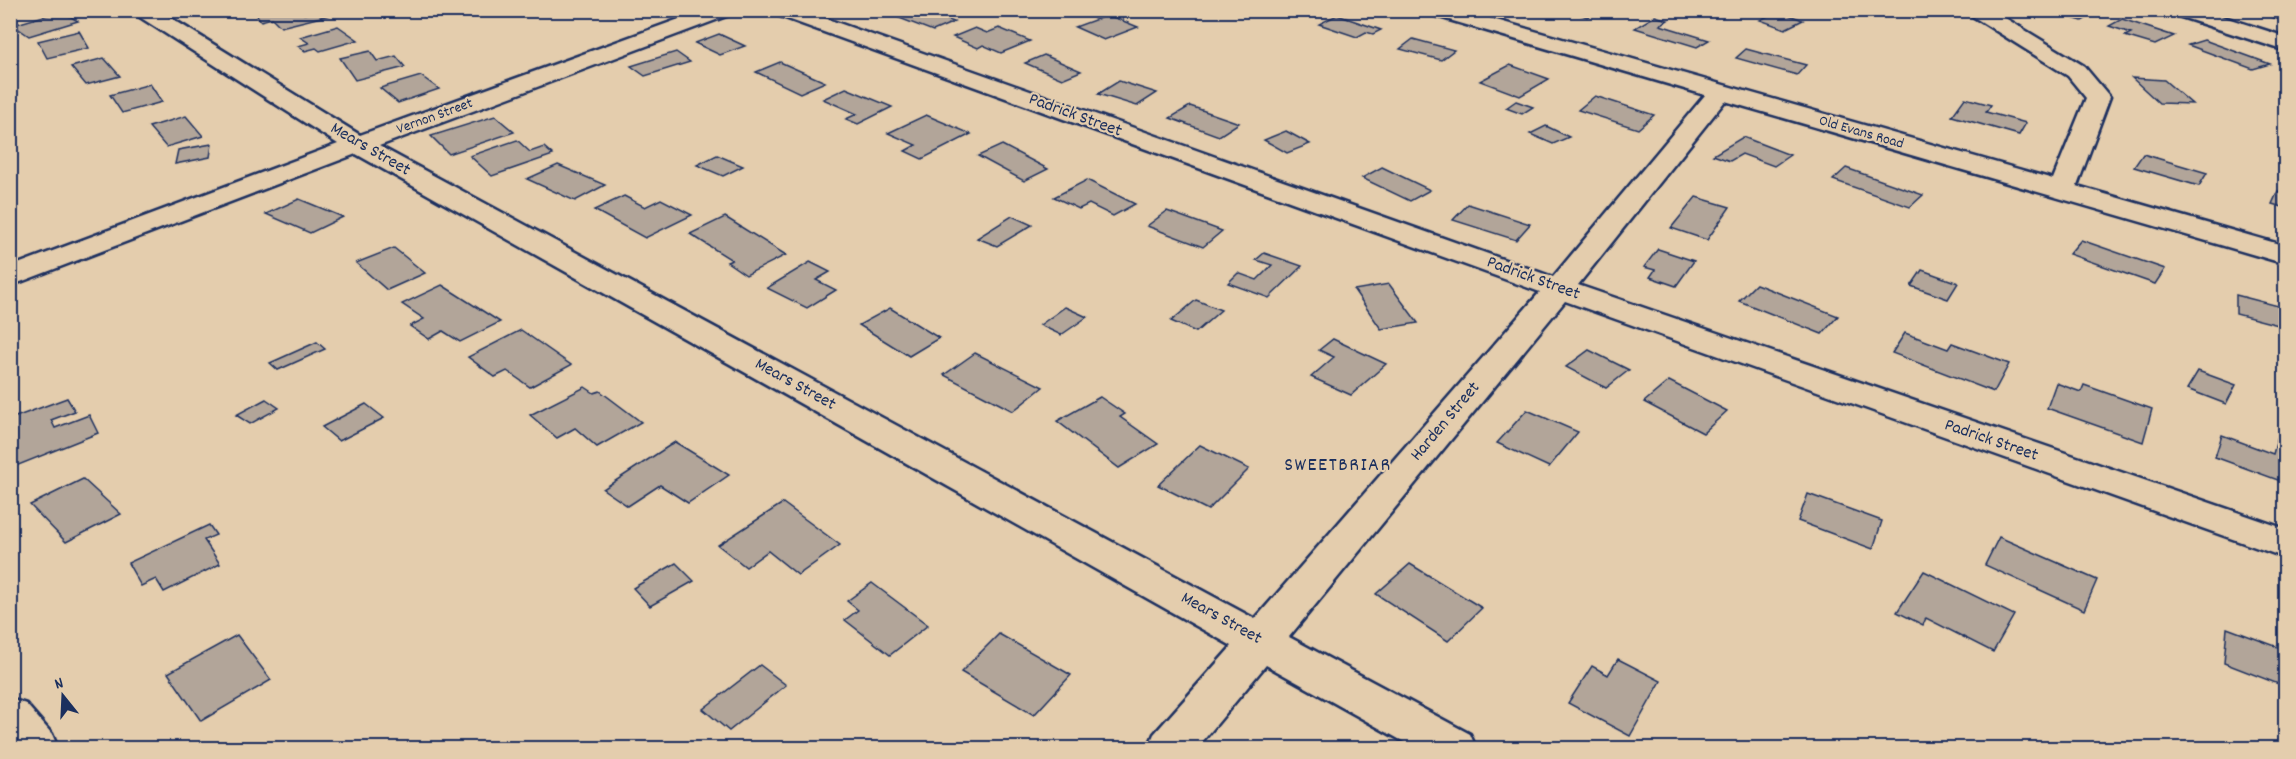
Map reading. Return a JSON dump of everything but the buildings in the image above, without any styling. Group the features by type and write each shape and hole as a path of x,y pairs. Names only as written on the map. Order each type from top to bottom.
{"street":[{"name":"Mears Street","path":"142,10 358,145 1454,748"},
{"name":"Vernon Street","path":"10,276 725,10"},
{"name":"Padrick Street","path":"781,10 1559,289 2286,544"},
{"name":"Old Evans Road","path":"1436,10 2286,255"},
{"path":"1976,10 2076,71 2098,97 2062,191"},
{"path":"2179,10 2286,44"},
{"name":"Harden Street","path":"1170,748 1559,289 1719,93"},
{"path":"10,717 36,748"}],"district":[{"name":"SWEETBRIAR","path":"1338,466"}]}
